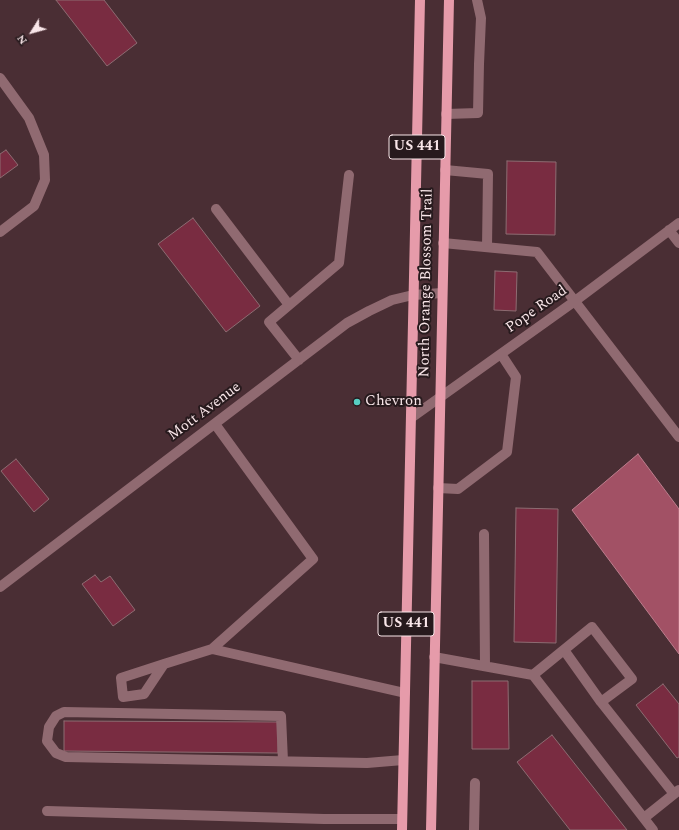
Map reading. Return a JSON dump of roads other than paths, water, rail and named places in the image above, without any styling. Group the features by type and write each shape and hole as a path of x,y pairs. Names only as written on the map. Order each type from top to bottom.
{"main road":[{"name":"North Orange Blossom Trail","path":"402,830 420,0"},
{"name":"North Orange Blossom Trail","path":"431,830 449,0"}],"street":[{"path":"446,114 478,113 478,64 481,18 477,0"},
{"path":"0,232 34,206 45,180 44,155 29,118 1,82"},
{"path":"445,170 488,174 487,247"},
{"path":"299,360 269,322 339,262 349,175"},
{"path":"216,209 288,305"},
{"name":"Pope Road","path":"411,418 575,301 679,223"},
{"path":"669,230 679,243"},
{"path":"443,243 537,252 679,437"},
{"name":"Mott Avenue","path":"0,587 347,324 392,300 413,295 442,294"},
{"path":"438,488 458,489 507,452 516,377 501,354"},
{"path":"164,664 212,648 313,559 215,424"},
{"path":"484,534 485,666"},
{"path":"533,675 592,627 632,678 601,702"},
{"path":"212,648 405,693"},
{"path":"564,650 601,702 677,792 644,818"},
{"path":"434,656 533,675 653,830"},
{"path":"284,761 281,716 64,712 56,716 49,726 47,741 56,754 66,757 367,763 403,760"},
{"path":"474,830 475,783"},
{"path":"47,812 324,819 402,819"}],"place":[{"name":"Chevron","path":"357,402"}]}
